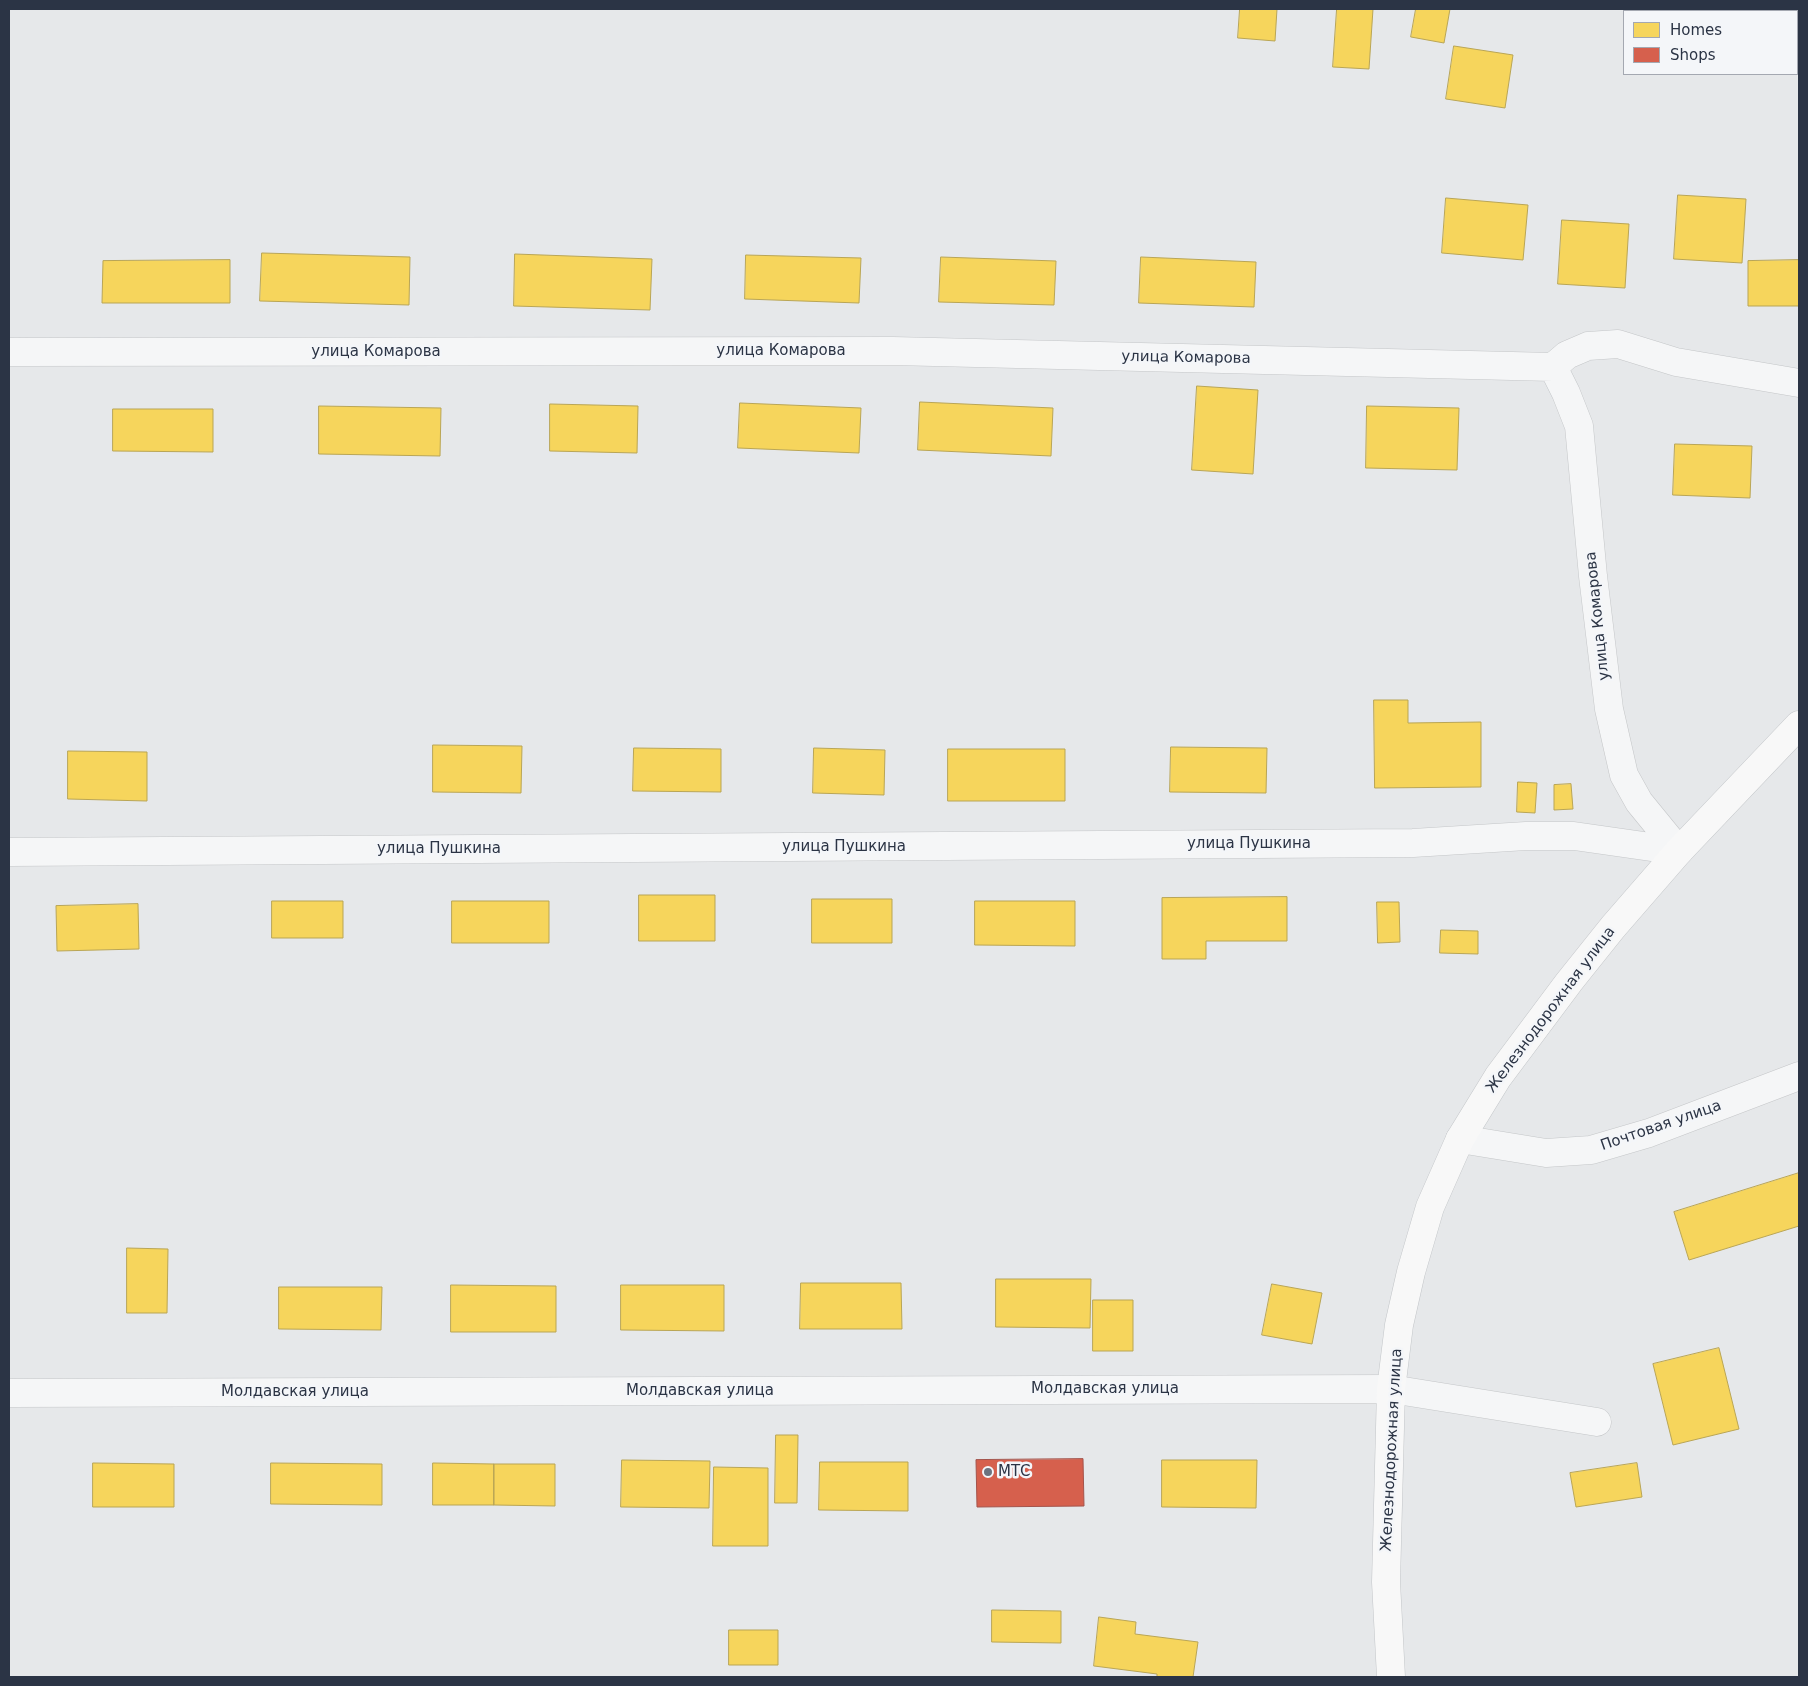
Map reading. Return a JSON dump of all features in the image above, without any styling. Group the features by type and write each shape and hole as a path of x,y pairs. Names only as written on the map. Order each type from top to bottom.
{"main road":[{"name":"Железнодорожная улица","path":"1391,1677 1386,1582 1392,1388 1398,1325 1430,1207 1460,1140 1498,1077 1569,982 1613,927 1679,851 1799,725"}],"street":[{"path":"1553,367 1567,355 1588,346 1618,344 1676,362 1799,383"},
{"name":"улица Комарова","path":"9,352 893,351 1553,367 1579,426 1593,576 1609,709 1624,775 1639,802 1679,851"},
{"name":"улица Пушкина","path":"9,852 1414,843 1535,836 1574,836 1679,851"},
{"name":"Почтовая улица","path":"1460,1140 1546,1153 1591,1150 1649,1133 1799,1076"},
{"name":"Молдавская улица","path":"9,1393 1392,1388 1597,1422"}],"building: Homes":[{"path":"1240,9 1277,9 1275,41 1238,38"},
{"path":"1337,9 1373,9 1369,69 1333,67"},
{"path":"1416,9 1450,9 1444,43 1411,37"},
{"path":"1454,46 1513,55 1505,108 1446,99"},
{"path":"1678,195 1746,199 1742,263 1674,259"},
{"path":"1446,198 1528,205 1523,260 1442,253"},
{"path":"1562,220 1629,224 1625,288 1558,284"},
{"path":"262,253 410,257 409,305 260,301"},
{"path":"515,254 652,259 650,310 514,306"},
{"path":"746,255 861,258 859,303 745,299"},
{"path":"941,257 1056,261 1054,305 939,302"},
{"path":"1141,257 1256,262 1254,307 1139,303"},
{"path":"230,260 230,303 102,303 103,261"},
{"path":"1799,260 1799,306 1748,306 1748,261"},
{"path":"1197,386 1258,390 1253,474 1192,470"},
{"path":"920,402 1053,408 1051,456 918,450"},
{"path":"740,403 861,408 859,453 738,448"},
{"path":"550,404 638,406 637,453 550,451"},
{"path":"319,406 441,408 440,456 319,454"},
{"path":"1367,406 1459,408 1457,470 1366,468"},
{"path":"113,409 213,409 213,452 113,451"},
{"path":"1675,444 1752,446 1750,498 1673,495"},
{"path":"1374,700 1408,700 1408,723 1481,722 1481,787 1375,788"},
{"path":"433,745 522,746 521,793 433,792"},
{"path":"1171,747 1267,748 1266,793 1170,792"},
{"path":"634,748 721,749 721,792 633,791"},
{"path":"814,748 885,750 884,795 813,793"},
{"path":"948,749 1065,749 1065,801 948,801"},
{"path":"68,751 147,752 147,801 68,799"},
{"path":"1518,782 1537,783 1535,813 1517,812"},
{"path":"1571,784 1573,809 1554,810 1554,785"},
{"path":"639,895 715,895 715,941 639,941"},
{"path":"1287,897 1287,941 1206,941 1206,959 1162,959 1162,898"},
{"path":"812,899 892,899 892,943 812,943"},
{"path":"272,901 343,901 343,938 272,938"},
{"path":"452,901 549,901 549,943 452,943"},
{"path":"975,901 1075,901 1075,946 975,945"},
{"path":"1377,902 1399,902 1400,942 1378,943"},
{"path":"138,904 139,949 57,951 56,906"},
{"path":"1441,930 1478,931 1478,954 1440,953"},
{"path":"1799,1173 1799,1226 1689,1260 1674,1212"},
{"path":"127,1248 168,1249 167,1313 127,1313"},
{"path":"996,1279 1091,1279 1090,1328 996,1327"},
{"path":"801,1283 901,1283 902,1329 800,1329"},
{"path":"1272,1284 1322,1293 1312,1344 1262,1335"},
{"path":"451,1285 556,1286 556,1332 451,1332"},
{"path":"621,1285 724,1285 724,1331 621,1330"},
{"path":"279,1287 382,1287 381,1330 279,1329"},
{"path":"1093,1300 1133,1300 1133,1351 1093,1351"},
{"path":"1719,1348 1739,1429 1673,1445 1653,1364"},
{"path":"776,1435 798,1435 797,1503 775,1503"},
{"path":"622,1460 710,1461 709,1508 621,1507"},
{"path":"1162,1460 1257,1460 1256,1508 1162,1507"},
{"path":"820,1462 908,1462 908,1511 819,1510"},
{"path":"93,1463 174,1464 174,1507 93,1507"},
{"path":"271,1463 382,1464 382,1505 271,1504"},
{"path":"433,1463 494,1464 494,1505 433,1505"},
{"path":"1637,1463 1642,1497 1576,1507 1570,1473"},
{"path":"494,1464 555,1464 555,1506 494,1505"},
{"path":"714,1467 768,1468 768,1546 713,1546"},
{"path":"992,1610 1061,1611 1061,1643 992,1642"},
{"path":"1099,1617 1136,1622 1135,1634 1198,1642 1193,1677 1157,1677 1157,1674 1094,1666"},
{"path":"729,1630 778,1630 778,1665 729,1665"}],"building: Shops":[{"path":"1083,1459 1084,1506 977,1507 976,1460"}],"place":[{"name":"МТС","path":"988,1472"}]}
